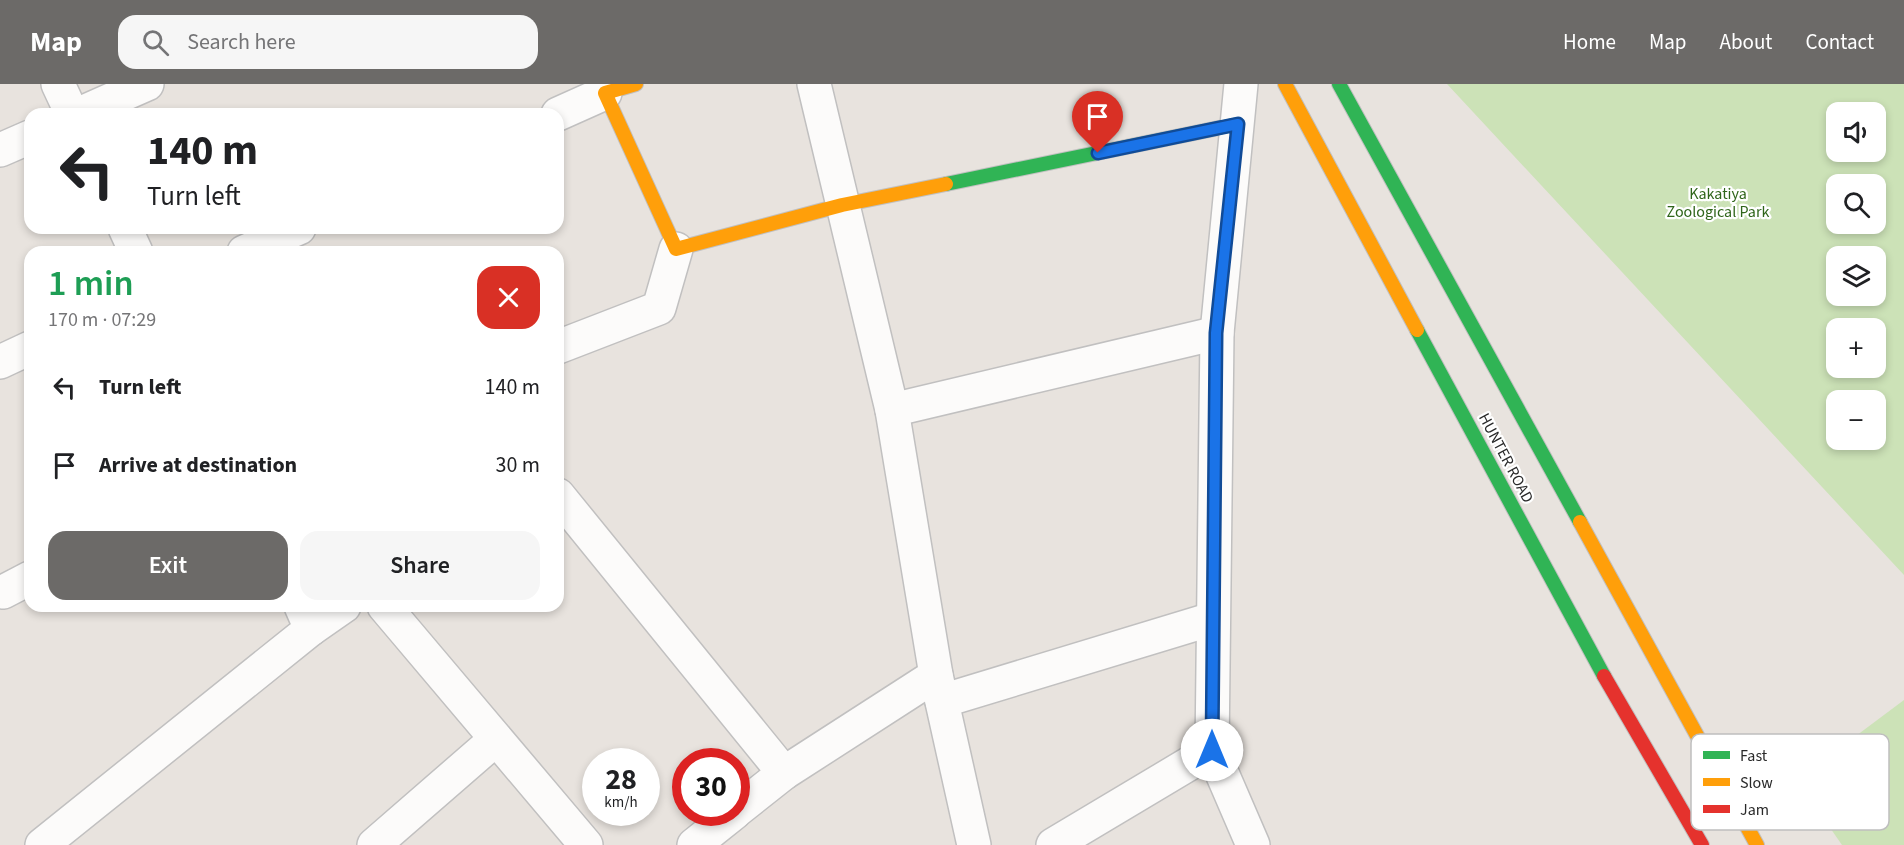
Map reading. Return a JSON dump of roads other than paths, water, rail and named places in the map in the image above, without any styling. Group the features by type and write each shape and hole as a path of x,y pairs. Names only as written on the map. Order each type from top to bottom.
{"main road":[{"path":"636,84 603,89 676,249 842,205 1238,124"},
{"name":"HUNTER ROAD","path":"1285,84 1608,683 1691,826"},
{"name":"HUNTER ROAD","path":"1339,84 1696,734"},
{"name":"HUNTER ROAD","path":"1693,830 1702,845"},
{"name":"HUNTER ROAD","path":"1749,830 1757,845"}],"street":[{"path":"58,84 69,108"},
{"path":"93,108 147,84"},
{"path":"813,84 892,410 939,688 974,845"},
{"path":"1241,84 1216,333 1212,750 1253,845"},
{"path":"564,111 603,89"},
{"path":"0,150 24,139"},
{"path":"258,246 284,234"},
{"path":"564,345 659,308 676,249"},
{"path":"892,410 1216,333"},
{"path":"0,362 24,351"},
{"path":"564,502 784,773"},
{"path":"54,842 306,617 323,612"},
{"path":"389,612 586,845"},
{"path":"750,800 784,773 939,688 1212,619"},
{"path":"374,845 496,739"},
{"path":"1053,845 1212,750"},
{"path":"694,845 718,826"}],"park label":[{"name":"Kakatiya Zoological Park","path":"1718,203"}]}
